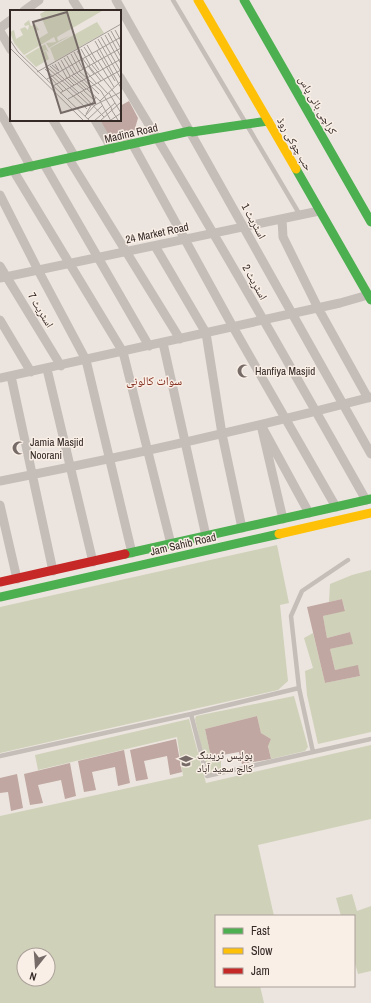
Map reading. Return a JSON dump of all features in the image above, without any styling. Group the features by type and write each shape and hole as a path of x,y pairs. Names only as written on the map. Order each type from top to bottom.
{"main road":[{"name":"حب چوکی روڈ","path":"198,0 370,297"},
{"name":"کراچی بائی پاس","path":"244,0 371,222"},
{"name":"Madina Road","path":"0,173 133,145 190,131 192,132 268,121"},
{"name":"Jam Sahib Road","path":"0,582 368,500"},
{"name":"Jam Sahib Road","path":"0,597 371,513"}],"street":[{"path":"28,7 39,0"},
{"path":"73,0 79,10"},
{"name":"اسٹریٹ 1","path":"116,0 371,454"},
{"path":"0,28 10,21"},
{"path":"0,31 10,48"},
{"name":"اسٹریٹ 2","path":"121,79 158,139 368,500"},
{"path":"0,112 31,167"},
{"path":"54,121 72,158 126,252 180,339"},
{"path":"96,121 112,149"},
{"path":"133,145 233,327 336,507"},
{"path":"44,164 149,346"},
{"path":"12,170 123,352 170,544"},
{"path":"0,195 86,360 132,553"},
{"name":"24 Market Road","path":"3,278 319,211"},
{"path":"0,481 70,468 222,434 370,397 318,308 283,237 282,219"},
{"path":"155,246 206,333 222,434 242,528"},
{"name":"اسٹریٹ 7","path":"0,266 3,278 61,366"},
{"path":"53,571 32,475 3,376 61,366 370,297"},
{"path":"0,320 31,372"},
{"path":"163,343 206,536"},
{"path":"47,369 92,562"},
{"path":"261,425 309,513"},
{"path":"261,425 283,519"},
{"path":"0,505 17,579"}],"lane":[{"path":"174,0 300,215"},
{"path":"313,752 299,688 291,616 302,591 348,560"},
{"path":"0,756 191,714 299,688"},
{"path":"191,714 207,776 371,738"}],"green space":[{"path":"277,545 289,603 280,605 288,681 278,690 0,753 0,607"},
{"path":"371,570 371,732 318,744 307,695 305,671 313,668 304,638 313,633 325,683 360,676 358,666 335,670 330,649 352,644 350,632 327,638 323,616 345,610 342,599 329,602 330,584 352,575"},
{"path":"294,696 308,747 305,751 271,759 268,745 271,739 261,733 257,716 205,729 212,762 221,761 221,770 211,773 206,768 195,719 196,716"},
{"path":"189,719 206,783 371,745 371,819 258,845 274,915 215,915 215,987 260,987 264,1003 0,1003 0,816 183,776 177,737 38,770 35,755"},
{"path":"352,894 357,911 371,906 371,971 358,974 355,964 355,915 341,915 336,898"}],"building":[{"path":"129,101 138,118 132,139 112,143 101,121 121,121 121,105"},
{"path":"342,599 345,611 323,616 327,638 350,632 353,644 330,649 335,670 358,665 360,676 325,683 307,607"},
{"path":"257,716 261,733 271,739 268,746 271,759 242,764 239,752 217,756 218,761 212,762 205,729"},
{"path":"176,739 182,772 170,775 167,756 144,761 148,779 136,781 130,750"},
{"path":"124,750 130,783 118,786 115,767 92,772 96,790 84,792 78,761"},
{"path":"70,763 76,796 65,799 61,780 38,785 43,803 30,805 24,774"},
{"path":"17,774 23,808 11,811 8,792 0,793 0,778"}],"traffic: fast":[{"path":"244,0 371,222"},
{"path":"0,173 190,131 192,132 268,121"},
{"path":"296,169 371,300"},
{"path":"125,554 371,499"},
{"path":"0,597 279,534"}],"traffic: slow":[{"path":"198,0 296,169"},
{"path":"279,534 371,513"}],"traffic: jam":[{"path":"0,582 125,554"}],"place":[{"name":"Hanfiya Masjid","path":"244,371"},
{"name":"Jamia Masjid Noorani","path":"19,448"},
{"name":"پولیس ٹریننگ کالج سعید آباد","path":"186,761"}],"district":[{"name":"سوات کالونی","path":"154,381"}]}
